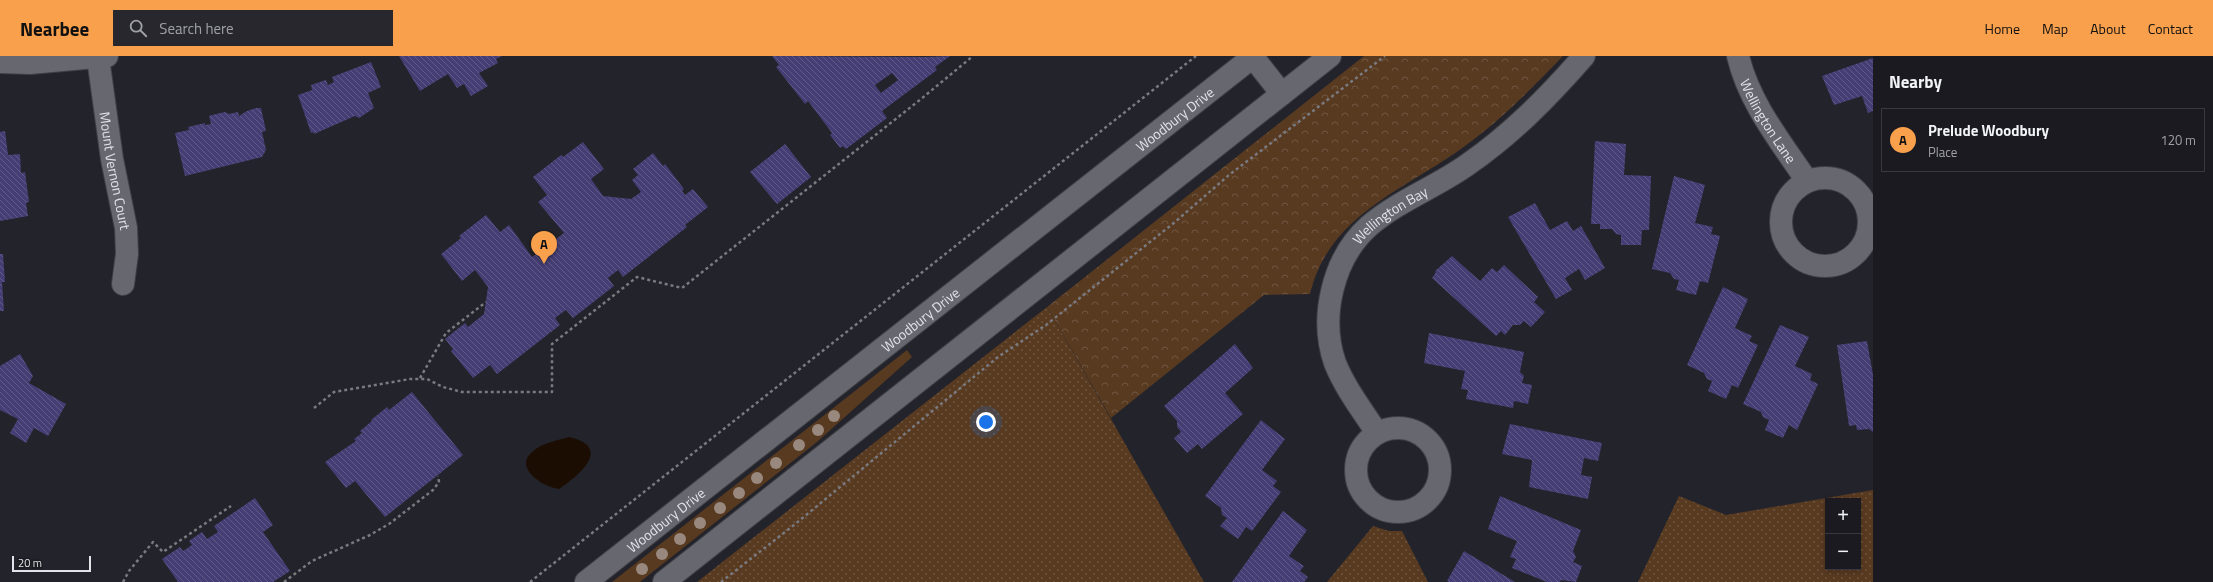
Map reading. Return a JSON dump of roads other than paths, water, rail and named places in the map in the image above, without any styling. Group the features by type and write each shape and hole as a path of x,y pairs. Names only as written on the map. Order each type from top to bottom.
{"main road":[{"path":"1253,56 1282,94"},
{"name":"Woodbury Drive","path":"586,582 1253,56"},
{"name":"Wellington Bay","path":"1377,433 1349,392 1338,368 1329,329 1330,297 1340,269 1354,242 1370,226 1392,209 1467,165 1510,133 1542,103 1584,56"},
{"name":"Wellington Lane","path":"1738,56 1746,83 1757,105 1806,181"},
{"path":"0,62 30,63 102,57"},
{"name":"Mount Vernon Court","path":"102,57 112,159 126,228 127,254 123,284"},
{"path":"664,582 1282,94 1321,59"},
{"path":"1820,178 1834,179 1852,188 1866,205 1869,218 1868,232 1862,245 1853,256 1842,263 1827,266 1811,264 1798,257 1788,246 1782,232 1781,217 1785,202 1794,190 1806,181 1820,178"}],"place":[{"name":"Prelude Woodbury","path":"544,264"}]}
